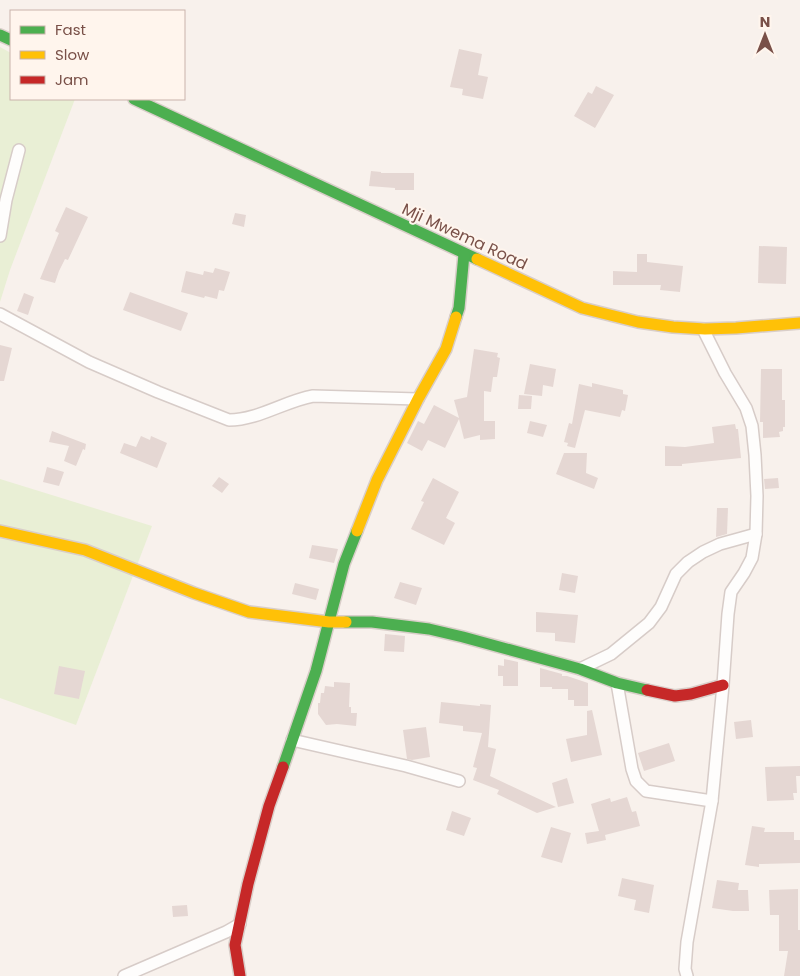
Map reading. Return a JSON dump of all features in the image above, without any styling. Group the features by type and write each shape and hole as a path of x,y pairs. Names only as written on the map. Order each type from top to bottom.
{"street":[{"name":"Mji Mwema Road","path":"136,100 582,308 631,321 673,328 757,327 800,323"},
{"path":"0,236 6,200 19,150"},
{"path":"240,976 235,945 256,852 269,806 316,671 344,564 377,480 418,398 446,349 459,308 464,254"},
{"path":"0,314 89,362 229,420 239,420 254,416 302,398 314,396 418,398"},
{"path":"687,976 685,969 687,942 712,801 731,592 752,558 756,534 757,496 752,426 746,408 725,373 703,329"},
{"path":"0,531 85,550 248,612 329,622 372,622 429,629 661,694 675,696 691,694 723,685"},
{"path":"580,670 611,654 648,623 661,607 676,574 688,562 720,544 756,534"},
{"path":"617,683 632,769 636,781 646,791 712,801"},
{"path":"292,740 406,766 459,781"},
{"path":"124,976 226,932 240,924"}],"green space":[{"path":"0,47 10,52 10,100 75,100 10,270 0,302"},
{"path":"0,479 152,526 76,725 0,698"}],"building":[{"path":"459,49 482,54 478,75 488,77 483,99 462,95 463,89 450,87"},
{"path":"596,86 614,95 595,128 574,116 588,92 592,94"},
{"path":"371,171 381,173 414,173 414,190 395,190 395,188 369,186"},
{"path":"66,207 88,217 68,260 65,259 59,271 55,283 40,279 59,233 55,231"},
{"path":"235,213 246,215 244,227 232,224"},
{"path":"759,246 787,247 786,284 758,283"},
{"path":"637,254 647,254 647,262 683,266 680,292 660,290 661,285 613,285 613,271 637,272"},
{"path":"215,268 230,272 224,291 219,290 217,299 181,292 186,271 203,275 204,271 213,273"},
{"path":"130,292 188,313 181,331 123,310"},
{"path":"24,293 34,297 28,315 17,311"},
{"path":"0,345 12,348 4,381 0,381"},
{"path":"474,349 498,353 497,357 500,358 497,377 493,377 491,392 484,391 484,421 495,421 495,439 480,440 480,435 464,439 459,419 445,448 428,440 422,451 407,443 418,421 424,424 434,405 459,418 454,400 467,397"},
{"path":"530,364 556,369 553,387 543,385 542,396 524,394"},
{"path":"761,369 782,369 782,400 785,400 785,427 783,427 783,431 779,432 780,437 763,438 763,422 760,422"},
{"path":"592,383 623,390 623,394 628,395 625,411 622,410 620,417 585,410 575,448 567,446 568,443 564,442 569,423 572,424 579,384 592,387"},
{"path":"519,395 532,396 531,409 518,409"},
{"path":"530,421 547,425 543,437 527,433"},
{"path":"735,424 736,429 738,429 741,458 682,464 682,466 665,466 665,446 685,447 714,443 712,427"},
{"path":"52,431 86,444 85,450 83,449 76,466 64,461 69,446 49,442"},
{"path":"141,436 150,440 151,436 167,443 157,468 120,453 124,443 136,447"},
{"path":"564,453 587,453 586,473 598,478 594,489 556,474"},
{"path":"47,467 64,472 59,486 43,482"},
{"path":"219,477 229,484 222,493 212,486"},
{"path":"433,478 459,492 446,518 455,523 444,545 411,529 424,502 421,501"},
{"path":"778,478 779,488 765,489 764,479"},
{"path":"717,508 728,508 727,534 716,537"},
{"path":"312,545 338,549 334,563 309,558"},
{"path":"562,573 578,576 575,593 559,590"},
{"path":"400,582 422,588 416,605 394,598"},
{"path":"295,583 319,589 316,600 292,594"},
{"path":"536,612 578,615 575,643 555,641 555,633 536,632"},
{"path":"385,634 405,636 404,652 384,651"},
{"path":"504,659 518,662 518,686 503,686 503,676 498,676 498,665 504,666"},
{"path":"59,666 85,671 79,699 54,694"},
{"path":"540,668 588,683 588,706 574,706 574,700 568,700 568,689 540,687"},
{"path":"334,682 350,683 349,707 351,707 351,713 357,713 356,726 326,725 318,714 318,703 320,703 321,693 324,693 325,686 334,687"},
{"path":"441,702 480,706 480,704 491,705 488,747 496,749 490,776 556,807 537,813 497,794 499,790 473,780 477,768 473,767 482,733 463,731 463,726 439,723"},
{"path":"592,710 602,755 571,762 566,739 587,735 587,711"},
{"path":"751,720 753,737 736,739 734,722"},
{"path":"426,727 430,757 407,759 403,730"},
{"path":"669,743 675,761 644,771 638,753"},
{"path":"800,766 800,776 796,776 797,793 793,793 794,800 767,801 765,767"},
{"path":"567,778 574,803 558,807 552,783"},
{"path":"627,797 632,812 636,811 640,826 605,835 606,840 587,844 585,833 599,831 591,804 610,798 611,802"},
{"path":"452,811 471,818 464,836 446,830"},
{"path":"752,826 765,828 764,832 794,832 794,840 800,840 800,863 759,864 759,867 745,865"},
{"path":"551,827 571,833 562,863 541,857"},
{"path":"622,878 654,885 649,913 634,910 636,900 618,896"},
{"path":"717,880 739,883 738,890 748,890 749,911 712,908"},
{"path":"798,889 800,976 784,976 788,951 779,951 779,915 770,915 769,890"},
{"path":"187,905 188,916 173,917 172,906"}],"traffic: fast":[{"path":"0,35 10,40"},
{"path":"136,100 477,259"},
{"path":"456,317 459,308 464,254"},
{"path":"283,767 316,671 344,564 357,531"},
{"path":"346,622 372,622 429,629 580,669 617,683 647,690"}],"traffic: slow":[{"path":"477,259 582,308 638,322 705,329 800,323"},
{"path":"357,531 377,480 446,349 456,317"},
{"path":"0,531 85,550 194,593 249,612 329,622 346,622"}],"traffic: jam":[{"path":"647,690 675,696 691,694 723,685"},
{"path":"240,976 235,945 248,884 269,806 283,767"}]}
